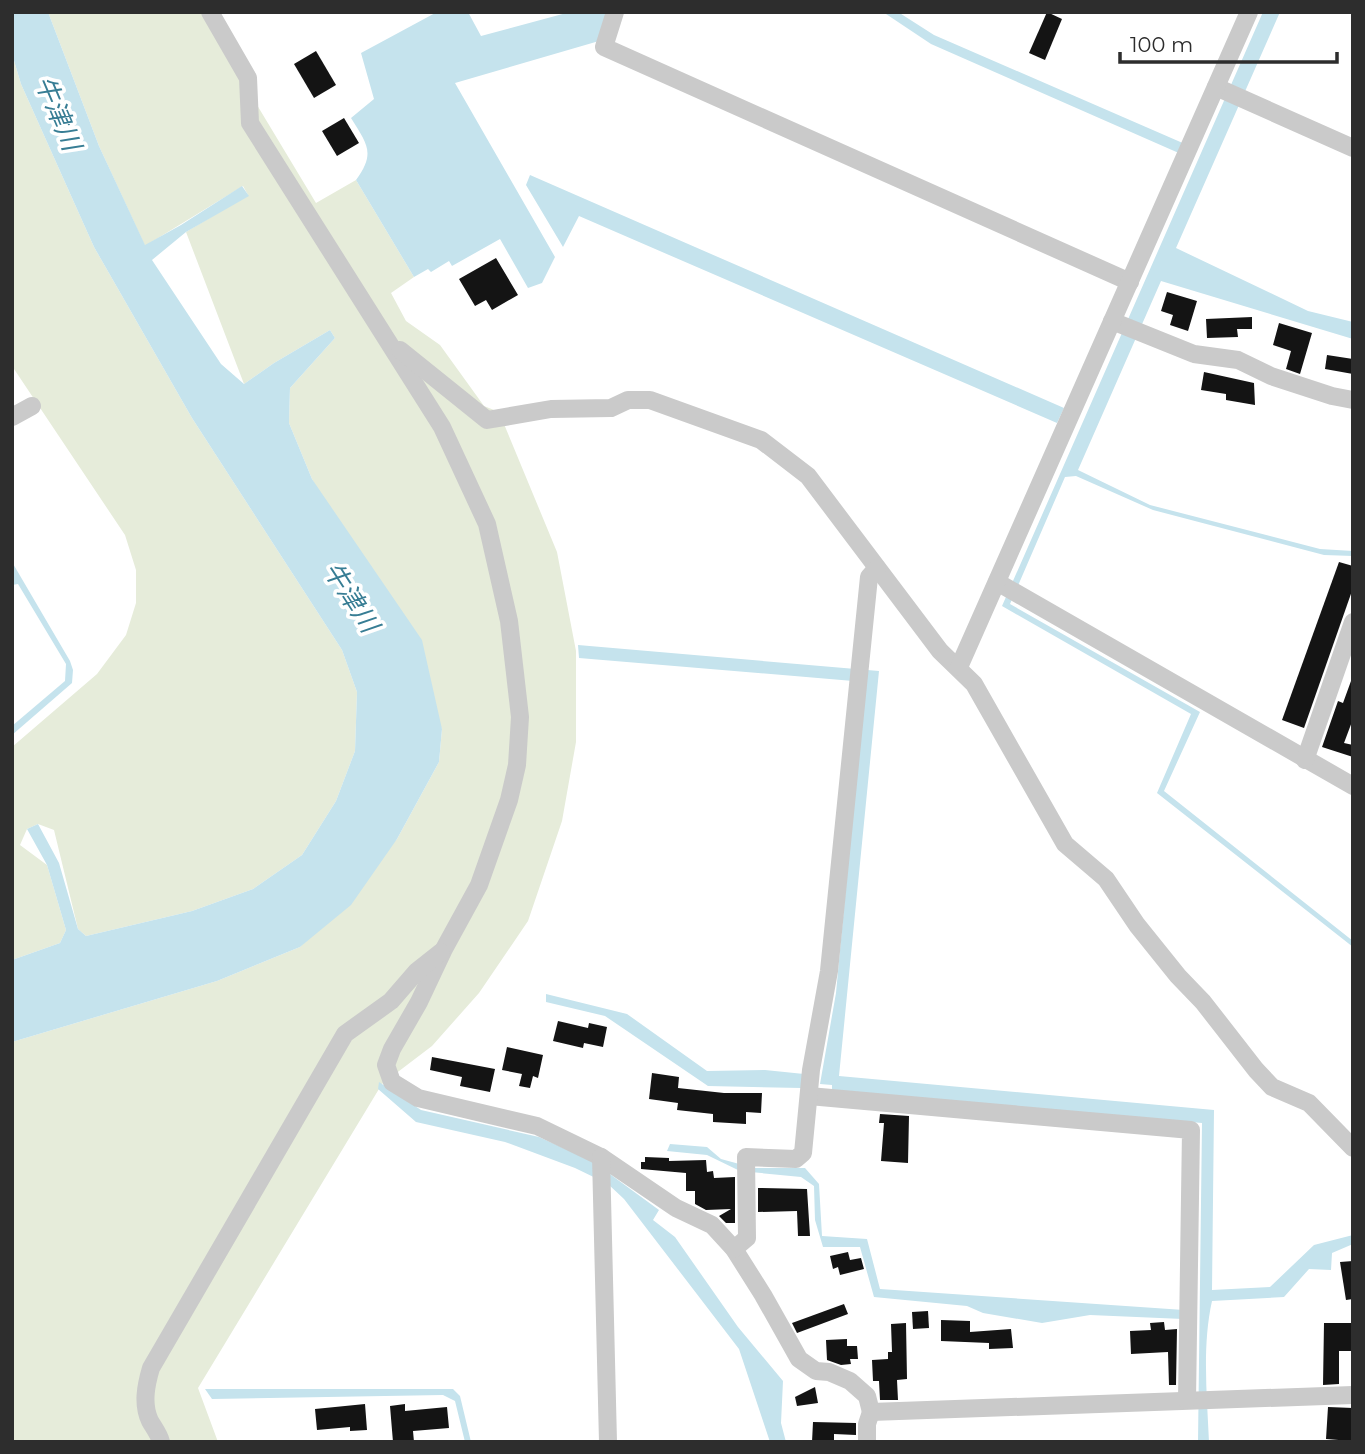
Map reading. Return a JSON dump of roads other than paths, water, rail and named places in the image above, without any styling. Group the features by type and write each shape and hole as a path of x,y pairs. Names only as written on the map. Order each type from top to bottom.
{"street":[{"path":"210,12 248,78 250,123 442,427 487,524 509,621 520,717 517,765 509,800 479,885 444,949 419,1003 392,1049 386,1065 392,1082 418,1098 537,1126 601,1157 676,1208 712,1225 734,1249 799,1359 816,1371 829,1372 850,1381 867,1396 871,1412 867,1424 867,1442"},
{"path":"615,12 604,47 1130,282"},
{"path":"959,667 1007,588 1112,321 1249,12"},
{"path":"1216,87 1353,148"},
{"path":"1112,321 1194,354 1238,360 1270,376 1353,400"},
{"path":"389,341 487,420 551,409 611,408 628,400 650,400 761,440 808,476 940,650 974,684 1065,844 1106,879 1178,976 1203,1002 1272,1087 1309,1103 1353,1148"},
{"path":"12,417 32,405"},
{"path":"734,1249 747,1238 746,1157 796,1159 803,1153 811,1070 829,971 869,577 877,568"},
{"path":"1007,588 1353,786"},
{"path":"1305,760 1349,643 1353,622"},
{"path":"161,1442 149,1419 145,1401 151,1368 345,1034 391,1001 417,971 444,949"},
{"path":"809,1096 1191,1130 1197,1400"},
{"path":"601,1157 608,1442"},
{"path":"871,1412 1353,1395"}],"water":[{"name":"牛津川","path":"12,12 48,12 99,146 145,245 242,186 249,196 186,232 152,260 221,364 244,384 330,330 335,338 290,388 289,423 312,479 422,640 442,729 439,762 397,839 351,905 300,947 217,981 12,1042 12,960 60,943 66,930 47,865 27,829 38,824 59,863 78,929 86,936 192,911 253,889 302,855 336,801 355,751 357,692 342,650 192,418 94,247 21,84 12,54"},
{"path":"437,12 468,12 481,36 570,12 610,12 599,41 455,83 555,257 542,283 528,288 500,239 452,266 449,261 431,272 428,269 414,277 356,180 366,163 367,149 351,118 374,99 361,53"},
{"path":"883,12 898,12 934,35 1185,144 1181,154 931,44"},
{"path":"1263,12 1280,12 1176,248 1308,311 1353,322 1353,339 1161,281 1078,470 1150,505 1320,549 1353,551 1353,556 1324,555 1153,510 1076,476 1065,477 1010,604 1200,712 1164,791 1353,941 1353,947 1157,793 1191,714 1002,606"},
{"path":"530,175 1064,408 1057,423 579,216 563,247 526,185"},
{"path":"12,562 73,670 72,683 12,735 12,726 65,681 66,664 18,584 12,585"},
{"path":"578,645 879,671 839,1076 1214,1110 1212,1290 1270,1287 1314,1245 1353,1235 1353,1244 1332,1253 1331,1270 1309,1269 1284,1297 1212,1301 1206,1353 1209,1442 1198,1442 1202,1123 832,1090 832,1085 820,1084 836,993 865,682 579,658"},
{"path":"546,994 627,1014 707,1071 765,1070 804,1074 802,1088 708,1086 605,1016 546,1002"},
{"path":"379,1082 421,1110 539,1137 592,1161 659,1210 653,1220 675,1237 738,1327 783,1381 781,1423 786,1442 770,1442 739,1349 624,1199 608,1184 575,1168 505,1142 416,1122 378,1089"},
{"path":"670,1144 707,1147 721,1159 754,1168 805,1168 819,1184 822,1236 867,1239 880,1289 1184,1310 1183,1319 1090,1315 1042,1323 983,1313 967,1306 874,1297 860,1247 823,1247 815,1220 814,1186 801,1177 740,1171 707,1155 667,1151"},
{"path":"205,1389 453,1389 460,1396 471,1442 465,1442 455,1401 443,1395 212,1399"}]}
